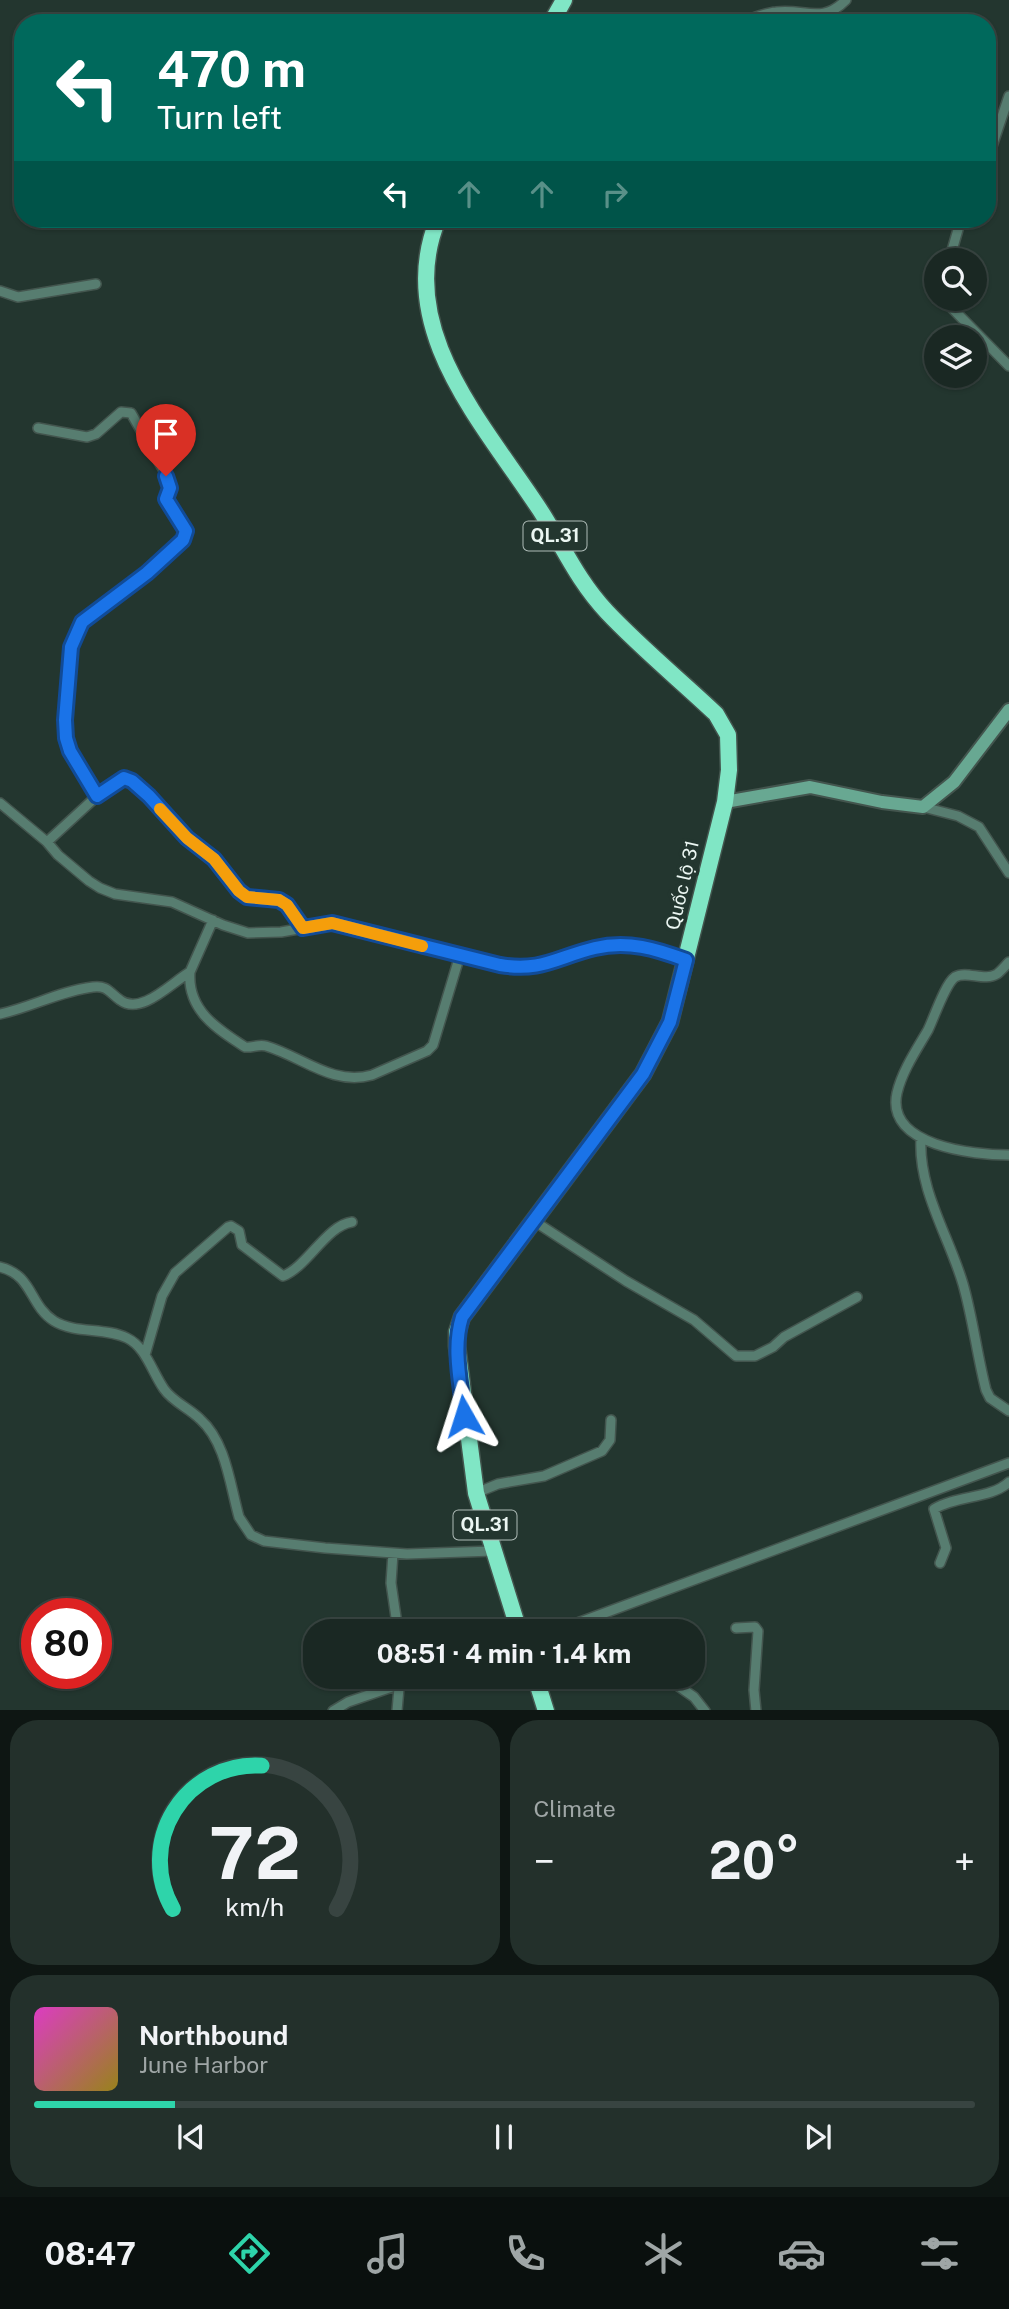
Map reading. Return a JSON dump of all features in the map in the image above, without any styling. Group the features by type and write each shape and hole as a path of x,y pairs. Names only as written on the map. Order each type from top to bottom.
{"highway":[{"name":"Quốc lộ 31","path":"434,228 429,242 426,303 433,336 453,375 542,513 575,572 607,612 723,724 728,735 729,748 725,802 670,1022 643,1074 462,1317 457,1332 464,1416 476,1493 515,1619"},
{"path":"539,1689 546,1710"}],"street":[{"path":"825,14 846,0"},
{"path":"768,14 806,14"},
{"path":"996,134 1009,96"},
{"path":"953,248 958,228"},
{"path":"0,291 18,297 96,284"},
{"path":"955,311 1009,366"},
{"path":"38,428 87,437 96,434 121,412 131,413 166,476 170,488 166,499 186,531 183,540 147,573 82,622 71,647 66,738 70,751 97,796"},
{"path":"923,807 954,782 1009,710"},
{"path":"47,842 97,796 124,778 132,781 149,796 187,838 214,859 239,891 247,897 279,900 287,905 303,928"},
{"path":"725,802 810,787 882,802 923,807 958,816 979,827 1009,873"},
{"path":"0,803 89,881 107,891 125,896 162,899 248,933 281,932 332,923 522,968 544,965 597,947 631,944 686,960"},
{"path":"213,920 190,972 189,981 201,1014 245,1047 264,1045 329,1074 346,1078 363,1078 415,1057 433,1045 438,1036 460,955"},
{"path":"1009,962 997,974 987,977 961,975 950,983 897,1092 898,1116 903,1125 921,1138 969,1153 1009,1155"},
{"path":"0,1014 44,998 97,987 110,990 130,1006 141,1004 190,972"},
{"path":"921,1138 922,1167 963,1284 986,1390 990,1398 1009,1411"},
{"path":"534,1221 626,1281 694,1320 736,1356 755,1356 857,1297"},
{"path":"145,1355 162,1296 175,1273 228,1227 239,1231 242,1245 283,1276 338,1228 352,1222"},
{"path":"0,1266 19,1275 41,1310 58,1324 126,1337 145,1355 169,1396 201,1419 214,1435 239,1517 251,1535 264,1541 393,1553 493,1551"},
{"path":"476,1493 498,1484 544,1476 602,1451 610,1440 611,1420"},
{"path":"588,1619 1009,1463"},
{"path":"940,1563 946,1548 934,1509 964,1497 995,1491 1009,1482"},
{"path":"393,1553 391,1583 396,1619"},
{"path":"736,1628 755,1627 758,1631 754,1690 756,1710"},
{"path":"332,1710 380,1689"},
{"path":"397,1710 399,1689"},
{"path":"683,1689 705,1710"}],"slow traffic":[{"path":"160,809 187,838 214,859 239,891 247,897 279,900 287,905 303,928 332,923 422,946"}],"route":[{"path":"166,476 170,488 166,499 186,531 183,540 147,573 82,622 71,647 68,661 66,738 70,751 97,796 124,778 132,781 187,838 214,859 239,891 247,897 279,900 287,905 303,928 332,923 500,965 522,968 544,965 597,947 631,944 686,960 670,1022 643,1074 462,1317 457,1332 457,1346 464,1416"}]}
